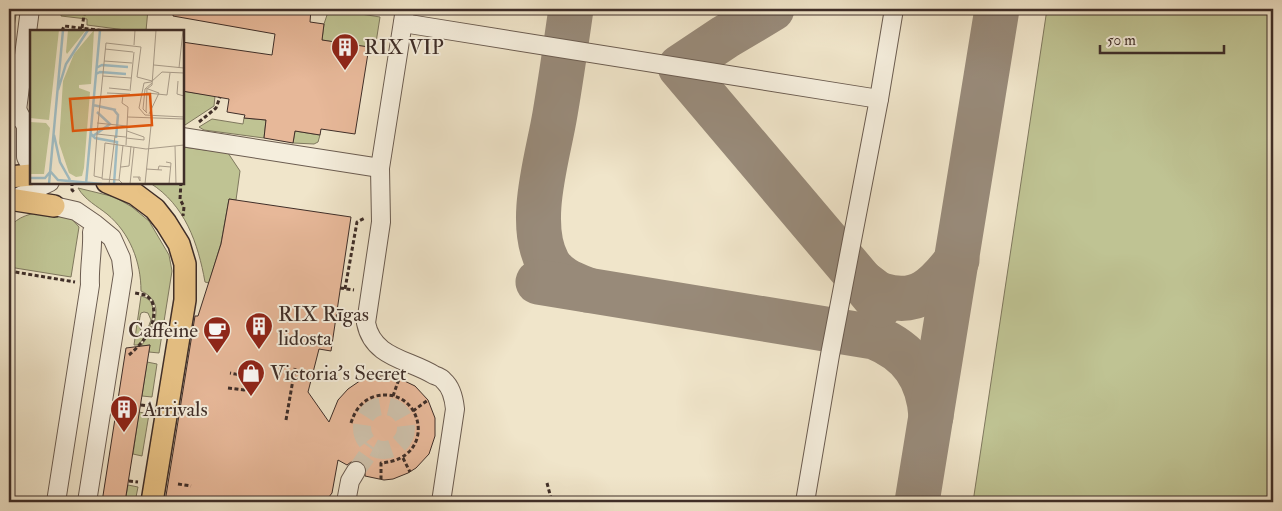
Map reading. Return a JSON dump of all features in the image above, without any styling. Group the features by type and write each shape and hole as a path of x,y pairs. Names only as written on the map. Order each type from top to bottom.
{"main road":[{"path":"9,177 30,175"},
{"path":"112,184 135,194 155,209 179,244 184,264 185,300 152,502"},
{"path":"10,201 54,206"}],"lane":[{"path":"30,9 16,112 26,126 26,157 30,165"},
{"path":"805,502 830,355 879,99 894,9"},
{"path":"441,502 455,409 453,394 444,381 426,370 380,349 368,334 366,323 382,222 380,168 404,16 879,99"},
{"path":"188,131 380,168"},
{"path":"10,201 46,184"},
{"path":"54,206 76,211 112,238 121,258 123,274 86,502"},
{"path":"56,502 90,285 80,270 84,246 92,232 76,211"},
{"path":"346,502 350,480 356,471"}],"path":[{"path":"82,28 85,9"},
{"path":"62,30 64,26 98,30"},
{"path":"188,131 216,108 220,97"},
{"path":"72,184 72,190"},
{"path":"180,184 180,199 184,207 183,214"},
{"path":"128,355 146,338 153,322 154,308 152,301 146,295 138,293"},
{"path":"286,420 295,368"},
{"path":"228,388 244,390 246,376 230,374"},
{"path":"394,396 399,379"},
{"path":"351,423 355,412 362,403 371,397 382,395 394,396 404,400 413,410 419,429 417,440 412,450 403,458 393,462 381,463 381,479"},
{"path":"413,410 428,400"},
{"path":"128,409 129,403 150,406"},
{"path":"403,458 410,472"},
{"path":"129,481 138,482"},
{"path":"547,483 552,502"},
{"path":"178,484 191,486"}],"green space":[{"path":"9,9 17,9 9,57"},
{"path":"62,9 148,9 146,30 125,30 87,25 87,19 61,16"},
{"path":"329,9 380,17 375,49 322,40 324,24"},
{"path":"1047,9 1273,9 1273,502 973,502"},
{"path":"184,91 215,96 214,106 185,125"},
{"path":"244,118 266,120 264,138 204,130 199,127 212,119 243,124"},
{"path":"295,131 320,135 318,142 314,144 293,143"},
{"path":"184,147 228,153 240,171 236,200 229,199 221,243 209,283 205,282 194,239 188,226 172,202 151,184 184,184"},
{"path":"78,188 115,197 132,207 149,221 169,255 172,271 159,353 149,352 150,345 141,346 154,324 156,309 154,302 149,296 141,291 139,269 133,249 115,222"},
{"path":"46,212 71,218 79,227 71,277 9,267 9,228 25,216"},
{"path":"141,296 148,299 152,304 152,318 150,326 142,340 138,345 134,345","holes":["144,312 148,313 151,320 148,328 143,333 139,321 140,315"]},
{"path":"147,362 157,364 152,397 142,396"},
{"path":"139,412 149,414 142,456 133,454"},
{"path":"128,485 138,487 135,502 125,502"}],"building":[{"path":"174,9 230,9 249,12 250,9 311,9 310,22 324,24 322,40 369,47 355,134 321,129 320,135 295,131 293,143 264,138 266,120 244,118 245,115 227,112 229,99 184,91 184,42 272,55 275,34 173,16"},
{"name":"RIX Rīgas lidosta","path":"229,199 351,217 331,351 319,349 308,392 329,422 338,400 348,389 364,378 394,376 415,386 428,400 435,418 435,436 429,454 416,468 393,479 384,480 365,476 365,466 361,462 351,462 347,465 338,460 332,493 325,502 165,502 195,316 198,316 221,244"},
{"name":"Arrivals","path":"150,345 125,502 102,502 126,348"}],"taxiway":[{"path":"571,9 555,114 544,169 539,210 539,229 542,247 551,268 565,280 588,290"},
{"path":"772,9 680,67 862,282"},
{"path":"917,502 997,9"},
{"path":"881,305 862,282 882,295 895,298 916,296 934,286 957,260"},
{"path":"538,282 874,337 887,343 908,358 926,389 931,416"}],"tunnel":[{"path":"384,406 396,410 402,416 406,428 402,440 396,446 384,450 372,446 366,440 362,428 366,416 372,410 384,406"},
{"path":"356,471 373,447"}],"place":[{"name":"RIX VIP","path":"345,71"},
{"name":"RIX Rīgas lidosta","path":"259,350"},
{"name":"Caffeine","path":"217,354"},
{"name":"Victoria's Secret","path":"251,397"},
{"name":"Arrivals","path":"124,433"}]}
